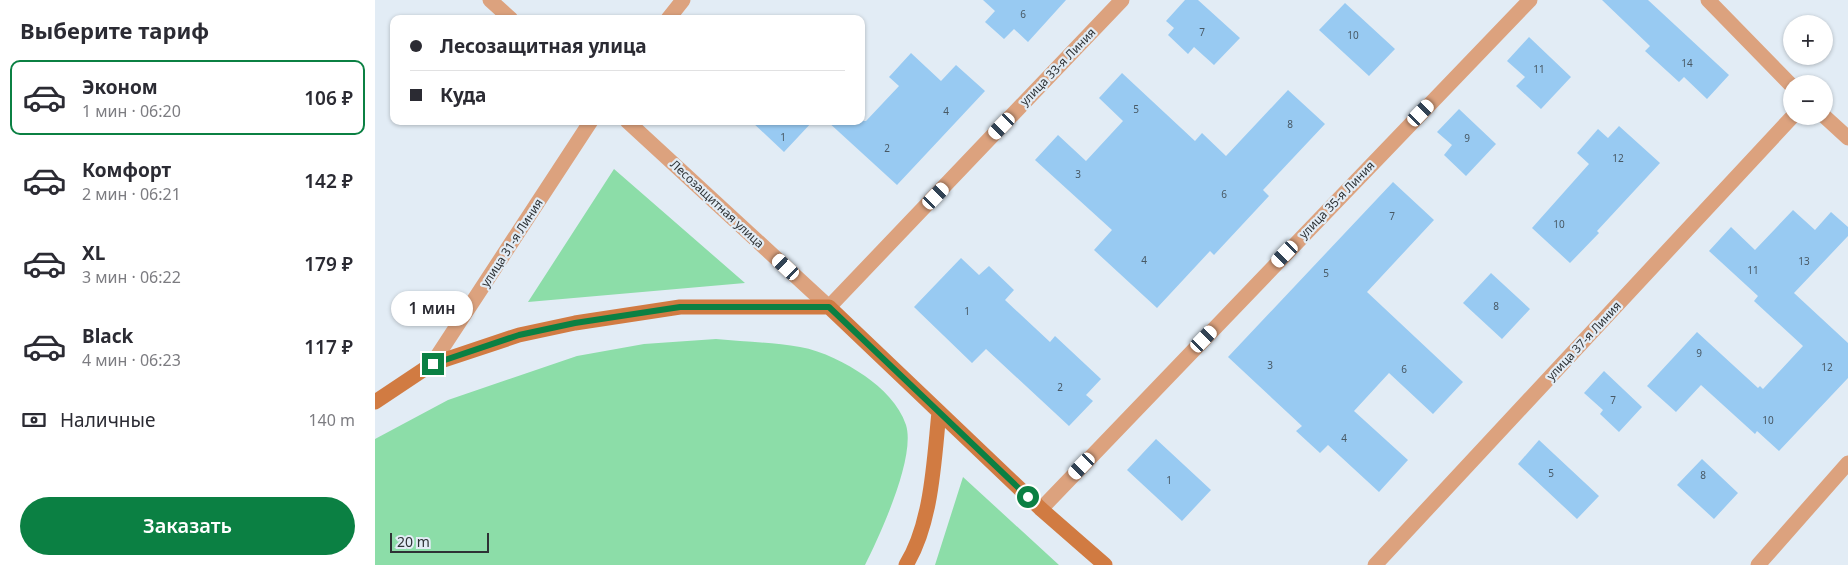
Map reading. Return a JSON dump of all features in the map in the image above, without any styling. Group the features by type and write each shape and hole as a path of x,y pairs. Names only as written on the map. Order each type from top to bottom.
{"main road":[{"path":"375,402 433,364 519,335 575,323 680,307 829,307 1041,509 1105,565"},
{"path":"906,565 913,554 926,512 939,412"}],"street":[{"path":"490,0 507,15"},
{"path":"671,15 683,0"},
{"name":"улица 33-я Линия","path":"829,307 1122,0"},
{"name":"улица 35-я Линия","path":"1041,509 1530,0"},
{"path":"1708,0 1783,77"},
{"path":"1833,124 1848,138"},
{"name":"улица 31-я Линия","path":"433,364 588,125"},
{"name":"Лесозащитная улица","path":"631,125 829,307"},
{"name":"улица 37-я Линия","path":"1375,565 1785,125"},
{"path":"1758,565 1848,463"}],"green space":[{"path":"614,169 745,283 528,302"},
{"path":"716,339 790,345 809,349 834,358 865,376 884,391 899,410 906,425 908,439 906,456 895,496 865,565 375,565 375,439 448,400 577,356 644,344"},
{"path":"963,477 1059,565 935,565"}],"building":[{"path":"983,0 1066,0 1028,42 1014,29 1004,39 985,22 995,11"},
{"path":"1185,0 1198,0 1240,38 1214,65 1194,47 1188,54 1168,35 1174,28 1166,21"},
{"path":"1602,0 1648,0 1729,75 1707,99 1684,77 1679,82 1645,51 1650,46"},
{"path":"1345,3 1395,49 1369,76 1319,30"},
{"path":"1529,37 1571,77 1541,109 1516,86 1525,77 1507,61"},
{"path":"911,53 941,81 956,65 985,91 897,185 831,125 865,125 865,121 899,86 889,77"},
{"path":"1122,73 1195,141 1202,133 1226,156 1288,90 1325,124 1263,190 1269,196 1214,255 1210,251 1157,308 1094,250 1112,230 1035,160 1058,135 1086,161 1123,121 1099,98"},
{"path":"1459,109 1496,144 1466,176 1444,155 1452,145 1437,132"},
{"path":"755,125 809,125 784,152"},
{"path":"1619,126 1660,163 1570,263 1532,228 1589,164 1577,153 1598,129 1608,138"},
{"path":"1393,182 1434,220 1367,292 1463,382 1433,414 1389,373 1354,411 1408,460 1379,492 1328,445 1320,453 1296,431 1302,426 1228,357"},
{"path":"1793,210 1815,230 1831,212 1848,227 1848,236 1794,293 1848,343 1848,378 1779,451 1757,431 1755,434 1701,385 1676,412 1647,386 1697,332 1758,388 1760,386 1763,389 1803,346 1754,301 1758,296 1709,251 1731,227 1755,250"},
{"path":"961,258 979,275 989,266 1014,290 1005,300 1050,342 1055,336 1101,379 1086,395 1093,401 1069,426 986,349 972,363 914,307"},
{"path":"1491,273 1530,309 1502,339 1463,303"},
{"path":"1604,371 1642,407 1619,432 1600,414 1603,410 1584,393"},
{"path":"1156,439 1211,490 1182,521 1127,470"},
{"path":"1539,440 1599,496 1577,519 1518,464"},
{"path":"1702,459 1738,493 1714,519 1677,485"}],"route":[{"path":"433,364 519,335 575,323 680,307 829,307 1028,497"}]}
